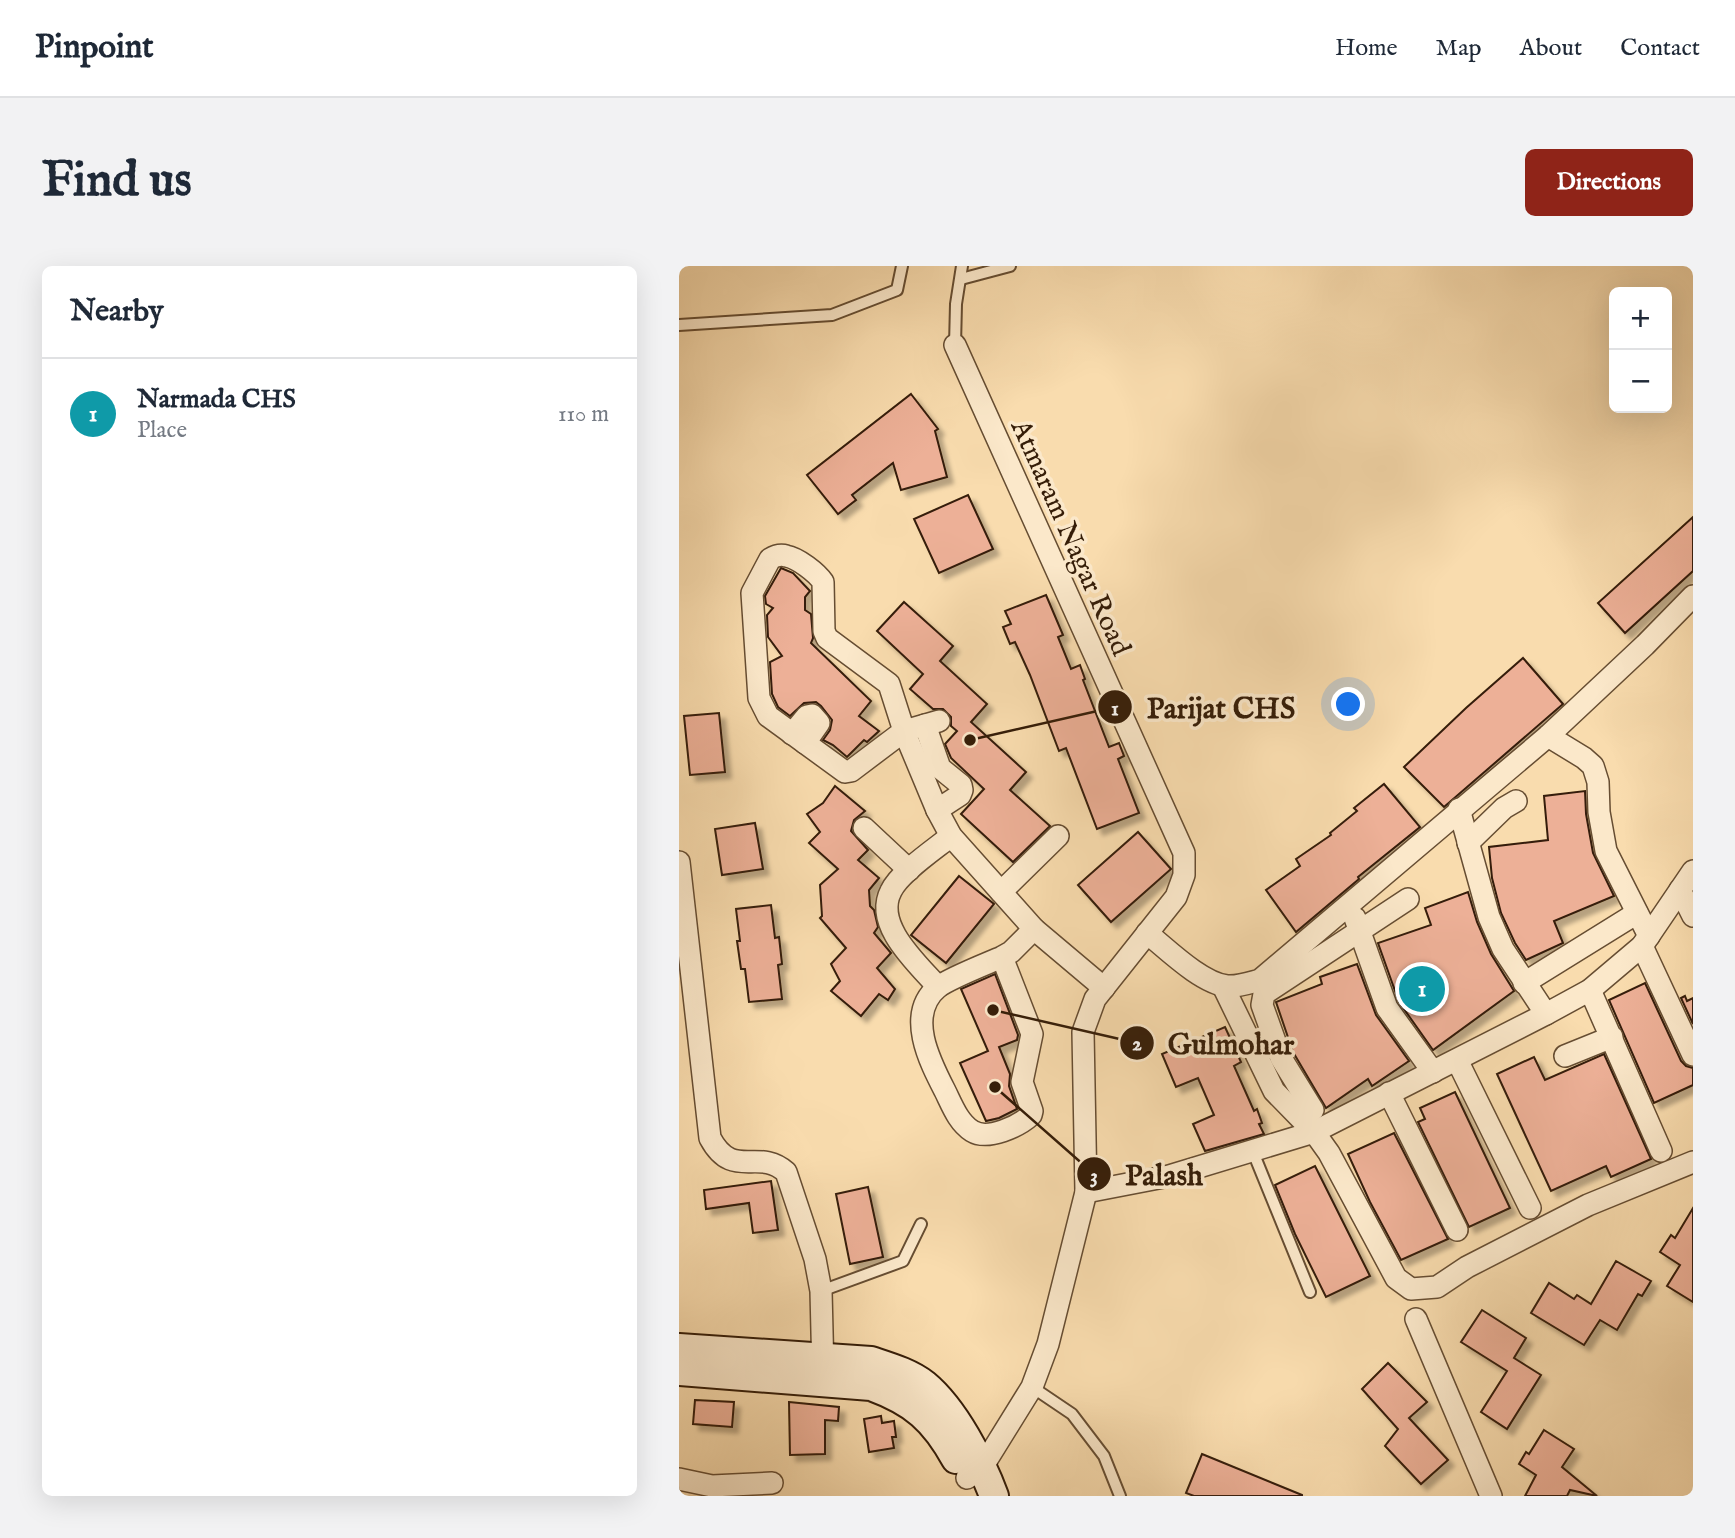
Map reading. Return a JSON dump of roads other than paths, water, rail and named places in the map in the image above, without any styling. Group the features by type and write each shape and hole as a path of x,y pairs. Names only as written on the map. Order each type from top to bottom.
{"main road":[{"path":"679,1348 823,1370 900,1396 926,1416 975,1480 994,1496"},
{"path":"679,1371 823,1370"}],"street":[{"name":"Atmaram Nagar Road","path":"955,345 1184,853 1184,875 1176,897 1095,999 1083,1032 1086,1192 1048,1344 1033,1387 975,1480"},
{"path":"923,726 851,771 845,772 768,716 759,698 752,593 770,559 779,555 790,557 820,577 823,582 823,623 827,638 889,684 923,726 940,768 961,785 963,790 960,795 937,810"},
{"path":"1147,933 1201,975 1223,986 1241,986 1260,980 1548,736 1693,596"},
{"path":"923,726 937,810 951,836 1034,929 1104,988"},
{"path":"1548,736 1593,766 1597,775 1599,812 1606,850 1637,913 1645,941 1693,1055"},
{"path":"1468,843 1516,800"},
{"path":"1459,809 1489,917 1503,949 1546,1014"},
{"path":"864,828 909,870"},
{"path":"938,987 893,933 887,906 891,890 909,870 951,836"},
{"path":"1001,892 1058,836"},
{"path":"679,862 683,933 710,1138 717,1152 733,1162 777,1164 786,1172 815,1259 821,1291 823,1370"},
{"path":"1086,1192 1169,1176 1314,1132 1546,1014 1590,990 1645,941 1693,871"},
{"path":"1680,890 1693,916"},
{"path":"1408,899 1264,994 1262,1005 1274,1091 1314,1132 1329,1153 1396,1278 1411,1289 1437,1287 1467,1267 1557,1220 1693,1162"},
{"path":"1350,903 1387,1009 1433,1072"},
{"path":"1524,983 1637,913"},
{"path":"1002,957 1032,1034 1022,1082 1032,1111 1026,1119 988,1135 972,1131 959,1118 928,1058 923,1033 923,1009 938,987 1011,952 1034,929"},
{"path":"1223,986 1272,1062 1313,1110"},
{"path":"1590,990 1661,1151"},
{"path":"1565,1056 1612,1037"},
{"path":"1457,1060 1530,1208"},
{"path":"1389,1093 1457,1230"},
{"path":"1411,1289 1416,1317 1491,1496"},
{"path":"679,1479 712,1486 772,1483"}],"lane":[{"path":"679,325 832,315 897,290 902,266"},
{"path":"955,345 956,304 962,266"},
{"path":"961,279 1010,266"},
{"path":"1253,1152 1310,1292"},
{"path":"821,1291 903,1261 921,1224"},
{"path":"1033,1387 1072,1414 1104,1456 1120,1496"}],"place":[{"name":"Parijat CHS","path":"970,740"},
{"name":"Narmada CHS","path":"1422,989"},
{"name":"Gulmohar","path":"993,1010"},
{"name":"Palash","path":"995,1087"}]}
